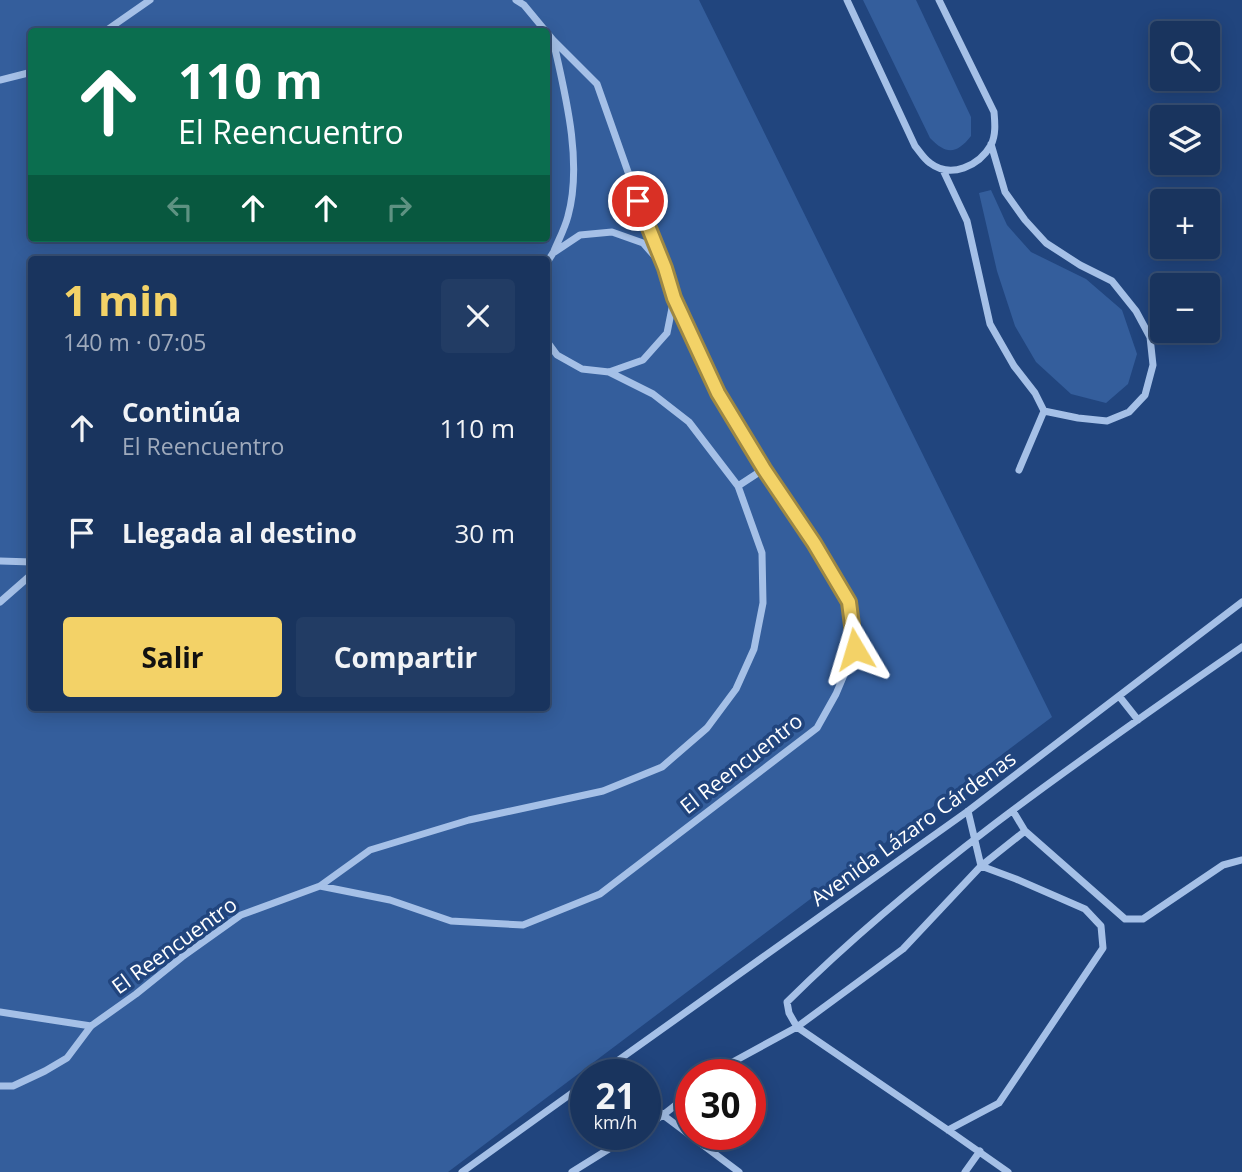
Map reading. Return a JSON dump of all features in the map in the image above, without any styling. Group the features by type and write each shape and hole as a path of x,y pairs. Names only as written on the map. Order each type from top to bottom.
{"street":[{"path":"110,28 150,0"},
{"path":"516,0 524,5 543,28"},
{"path":"847,0 915,146 929,163 943,170 963,169 978,160 992,144"},
{"path":"939,0 994,112 992,144 1005,192 1046,243 1080,265 1112,281 1136,311 1150,337 1153,365 1145,395 1129,412 1107,421 1044,411"},
{"path":"550,36 597,85 646,223 665,268"},
{"path":"550,258 568,216 574,180 570,121 553,40"},
{"path":"0,80 28,73"},
{"path":"943,170 967,221 990,324 1044,411 1019,470"},
{"path":"553,253 580,235 612,232 643,243 665,268"},
{"name":"El Reencuentro","path":"320,886 390,900 452,921 523,925 600,894 817,728 836,694 855,649 849,602 718,393 674,298 665,268"},
{"path":"609,372 643,360 667,333 674,298"},
{"path":"550,345 557,355 550,357"},
{"name":"El Reencuentro","path":"0,1086 13,1086 67,1058 91,1026 241,915 320,886 370,850 469,820 603,791 662,767 707,728 736,689 754,649 764,603 762,553 738,486 689,422 653,394 609,372 582,369 557,355"},
{"path":"738,486 764,469"},
{"path":"0,561 28,562"},
{"path":"0,602 28,578"},
{"name":"Avenida Lázaro Cárdenas","path":"620,1059 968,811 1242,602"},
{"path":"1008,1172 797,1027 789,1013 788,1002 875,921 975,839 1242,647"},
{"path":"1119,696 1138,720"},
{"path":"968,811 981,866"},
{"path":"1013,811 1025,831 1125,919 1143,919 1223,865 1242,860"},
{"path":"738,1059 797,1027 903,949 981,866 1025,831"},
{"path":"948,1130 999,1103 1103,948 1101,926 1085,909 981,866"},
{"path":"0,1012 91,1026"},
{"path":"462,1172 570,1094"},
{"path":"675,1106 663,1115 739,1172"},
{"path":"572,1172 607,1150"},
{"path":"965,1172 980,1151"}],"shaded area":[{"path":"0,0 699,0 1052,717 598,1059 570,1059 570,1080 448,1172 0,1172"},
{"path":"863,0 916,0 971,117 971,136 961,146 946,150 930,138"},
{"path":"991,190 1007,225 1031,252 1086,279 1122,310 1137,354 1128,384 1106,403 1071,394 1036,362 1015,326 997,271 979,193"}],"route":[{"path":"638,201 674,298 718,393 849,602 855,649"}]}
